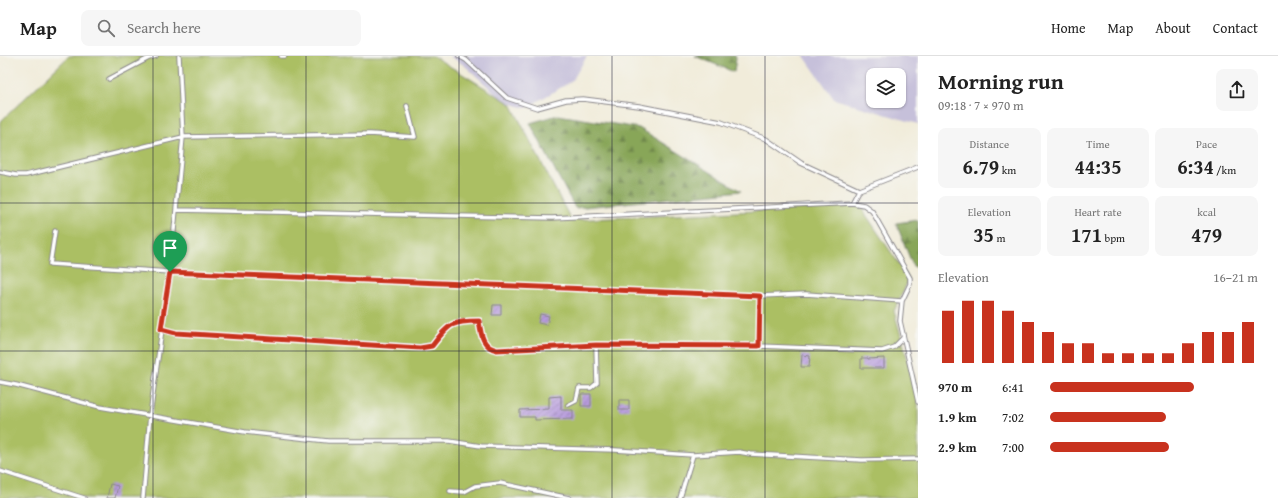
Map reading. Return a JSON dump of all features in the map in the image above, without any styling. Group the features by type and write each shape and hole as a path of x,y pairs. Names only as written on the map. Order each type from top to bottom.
{"lane":[{"path":"109,79 149,58 156,56"},
{"path":"143,498 150,415 170,272 183,137 179,56"},
{"path":"459,56 466,60 507,98 537,108 566,100 583,99 639,106 721,122 766,139 801,163 859,190"},
{"path":"0,172 26,175 183,137 370,134 415,137 407,106"},
{"path":"852,203 859,190 918,167"},
{"path":"177,210 552,218 852,203 864,205 872,211 910,278 910,284 902,301 900,321 918,402"},
{"path":"55,231 50,264 170,272 760,296 806,294 902,301"},
{"path":"759,346 760,296"},
{"path":"161,329 176,333 420,348 432,346 446,328 452,325 463,321 479,321 481,337 486,345 494,350 596,345 759,346 882,350 894,347 903,338"},
{"path":"568,405 576,401 579,388 591,388 597,383 596,345"},
{"path":"0,382 100,406 150,415 245,432 328,441 449,441 481,446 615,450 693,455 740,452 750,454 862,460 918,459"},
{"path":"680,498 693,455"},
{"path":"0,471 84,498"},
{"path":"450,491 464,492 475,486 500,483 569,498"}],"shaded area":[{"path":"449,56 587,56 572,81 526,108 505,102 464,65"},
{"path":"804,56 918,56 918,124 834,99"}],"green space":[{"path":"69,56 433,56 511,104 571,220 860,206 909,279 894,311 918,397 918,498 0,498 0,122"},
{"path":"695,56 735,56 734,72"},
{"path":"558,115 639,128 741,191 575,208 530,123"},
{"path":"918,220 918,268 913,266 896,223"}],"building":[{"path":"493,305 501,305 501,315 492,315"},
{"path":"540,314 549,316 547,325 538,323"},
{"path":"802,355 810,356 809,367 801,367"},
{"path":"861,358 884,358 884,368 861,368"},
{"path":"581,394 591,394 591,406 581,406"},
{"path":"561,396 561,410 573,410 573,419 535,420 535,417 520,417 520,410 549,409 549,397"},
{"path":"619,400 629,400 629,410 619,410"},
{"path":"110,484 118,486 115,498 107,498"}],"route":[{"path":"170,272 760,296 759,346 596,345 494,350 486,345 481,337 479,321 463,321 452,325 446,328 432,346 420,348 176,333 161,329 170,272"}]}
